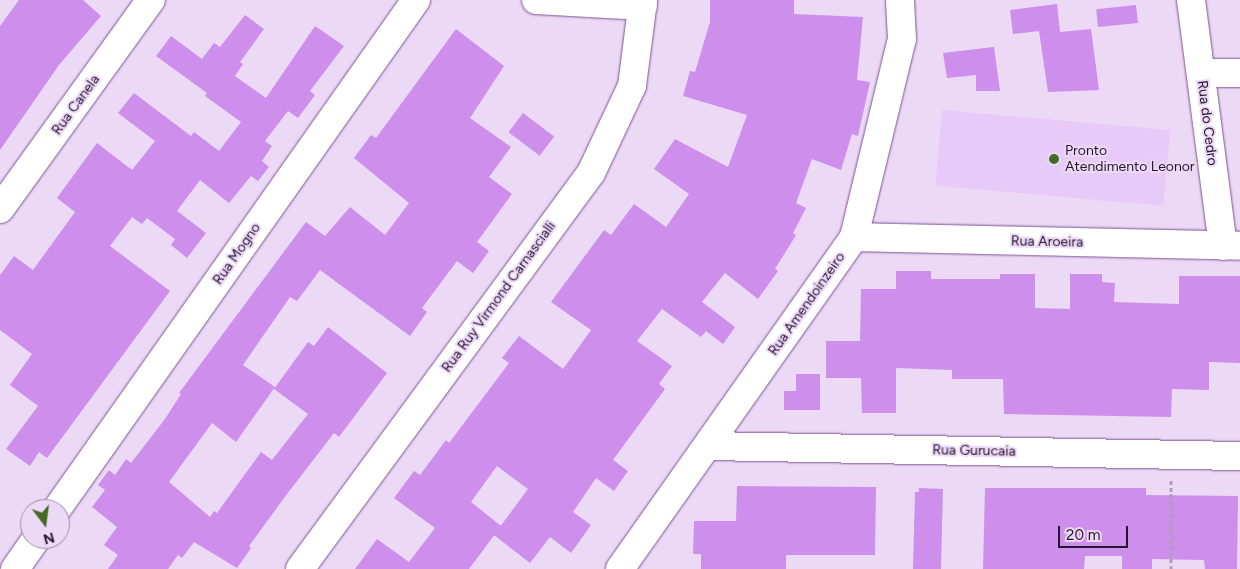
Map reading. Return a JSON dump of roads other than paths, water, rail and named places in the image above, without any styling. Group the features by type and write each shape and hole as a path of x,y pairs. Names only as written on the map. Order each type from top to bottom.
{"street":[{"name":"Rua Canela","path":"0,209 151,0"},
{"name":"Rua Mogno","path":"64,499 416,0"},
{"path":"536,0 643,3"},
{"name":"Rua Amendoinzeiro","path":"620,569 854,237 902,39 900,0"},
{"name":"Rua do Cedro","path":"1191,0 1201,73 1231,246"},
{"name":"Rua Ruy Virmond Carnascialli","path":"300,569 591,173 632,86 643,3"},
{"path":"1201,73 1240,73"},
{"name":"Rua Aroeira","path":"854,237 1231,246"},
{"name":"Rua Gurucaia","path":"708,446 1240,456"},
{"path":"15,569 29,549"}],"place":[{"name":"Pronto Atendimento Leonor","path":"1054,159"}]}
